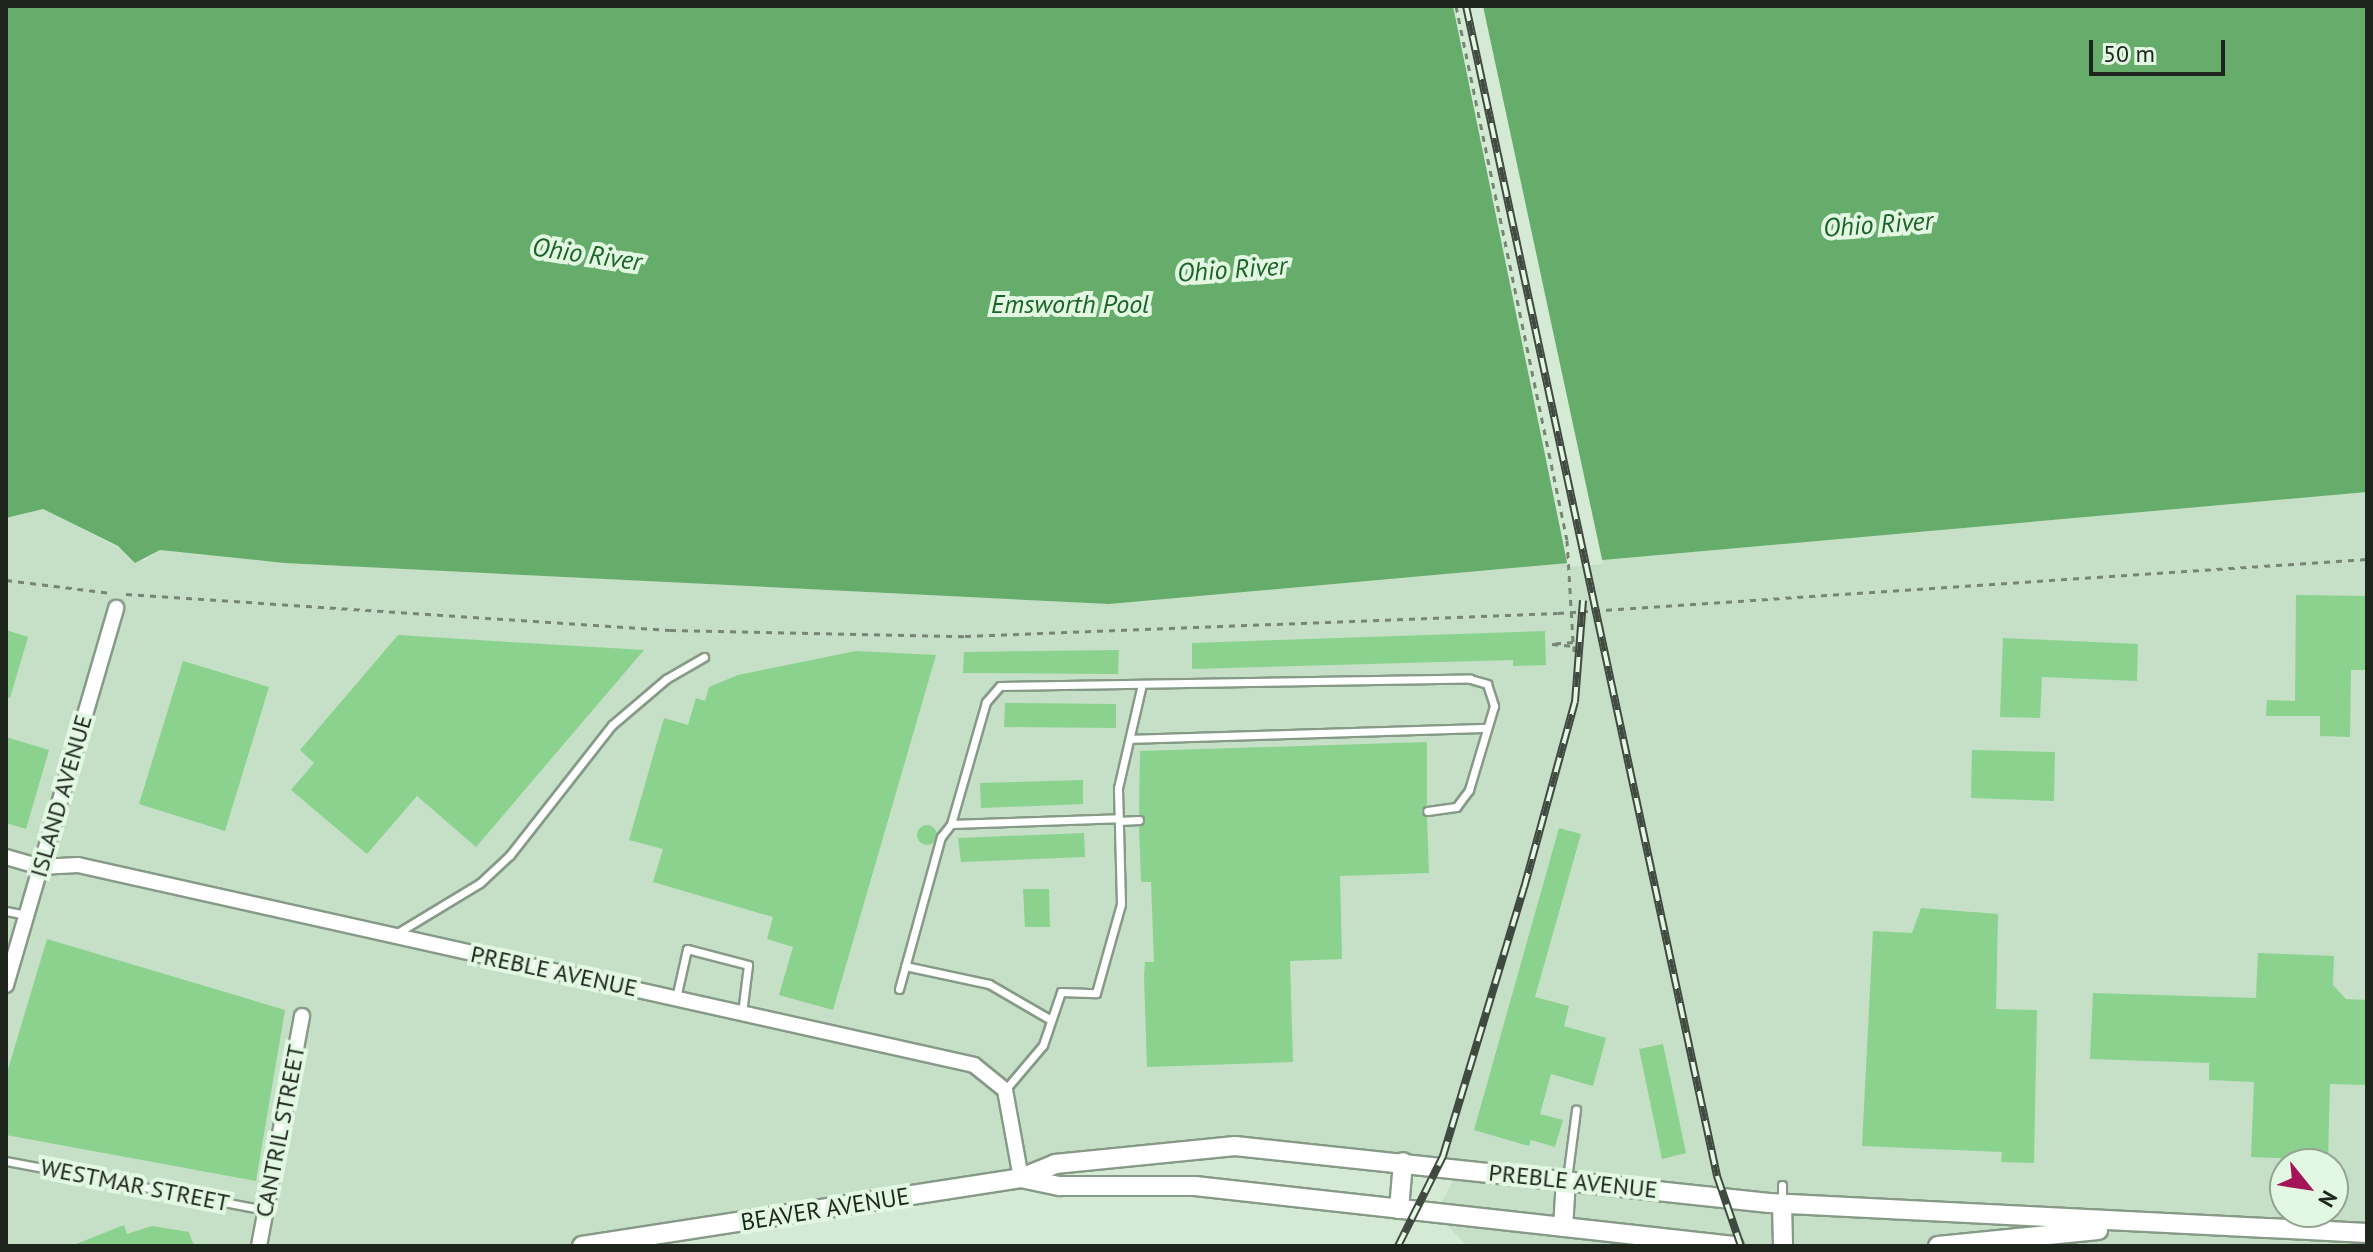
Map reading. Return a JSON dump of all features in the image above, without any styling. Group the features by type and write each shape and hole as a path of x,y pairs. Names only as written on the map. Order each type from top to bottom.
{"street":[{"name":"ISLAND AVENUE","path":"6,985 116,608"},
{"name":"PREBLE AVENUE","path":"6,857 40,867 78,865 974,1065 1005,1090"},
{"name":"CANTRIL STREET","path":"259,1246 302,1016"},
{"path":"1005,1090 1021,1178"},
{"name":"PREBLE AVENUE","path":"1021,1178 1055,1164 1235,1146 1566,1180 1782,1194 2130,1226 2335,1239 2362,1237"},
{"path":"1399,1209 1403,1162"},
{"name":"PREBLE AVENUE","path":"1021,1178 1060,1186 1195,1186 1734,1246"},
{"name":"BEAVER AVENUE","path":"582,1246 1021,1178"},
{"path":"1563,1227 1566,1180"},
{"path":"1782,1194 1783,1246"},
{"name":"PREBLE AVENUE","path":"1938,1246 2130,1226"}],"lane":[{"path":"392,936 480,883 510,855 612,725 666,679 704,657"},
{"path":"899,989 941,837 951,824 994,688 1141,688 1470,679 1492,690 1487,728 1466,797 1449,810 1427,811"},
{"path":"1005,1090 1043,1045 1061,992 1096,993 1121,904 1118,788 1141,688"},
{"path":"1130,739 1487,728"},
{"path":"951,824 1139,820"},
{"path":"6,911 26,915"},
{"path":"676,998 687,949 748,965 742,1013"},
{"path":"905,966 989,984 1051,1020"},
{"path":"1566,1180 1576,1110"},
{"name":"WESTMAR STREET","path":"6,1161 265,1210"}],"path":[{"path":"1456,6 1567,540 1573,642 1552,644 1574,646 1574,654"},
{"path":"6,580 174,598 670,630 965,636 1558,613 2367,559"}],"shaded area":[{"path":"2367,492 2367,1246 1467,1246 1436,1213 1459,1169 1159,1150 582,1246 6,1246 6,518 43,509 144,561 160,550 284,563 1109,604"}],"water":[{"name":"Emsworth Pool","path":"6,6 2367,6 2367,492 1109,604 284,563 160,550 135,563 118,546 43,509 6,518"}],"pier":[{"path":"1453,6 1483,6 1603,564 1568,567"}],"building":[{"path":"2296,595 2367,596 2367,670 2351,670 2350,737 2320,736 2320,716 2266,716 2267,700 2295,701"},
{"path":"6,630 28,637 10,698 6,697"},
{"path":"1545,631 1546,665 1513,666 1513,660 1192,669 1192,643"},
{"path":"398,635 644,650 476,847 417,796 367,854 291,790 314,763 300,750"},
{"path":"2003,638 2138,644 2137,681 2042,677 2040,718 2000,717"},
{"path":"1119,650 1118,674 963,673 964,652"},
{"path":"856,651 936,655 833,1010 779,995 793,947 767,939 773,917 653,882 663,849 629,840 664,718 688,725 696,698 705,701 709,687 738,675"},
{"path":"183,661 269,687 225,831 139,804"},
{"path":"1005,703 1116,704 1116,728 1004,727"},
{"path":"6,737 49,750 26,829 6,823"},
{"path":"1427,742 1427,804 1421,811 1427,817 1429,873 1340,876 1342,959 1290,961 1293,1062 1147,1067 1144,976 1145,962 1154,962 1151,882 1141,882 1139,826 1145,820 1139,814 1140,751"},
{"path":"1972,750 2055,752 2054,801 1971,798"},
{"path":"1083,780 1083,804 981,808 980,783"},
{"path":"927,825 934,828 937,835 934,842 927,845 920,842 917,835 920,828"},
{"path":"1559,828 1581,834 1535,997 1569,1006 1564,1026 1606,1038 1593,1086 1551,1074 1540,1114 1563,1120 1555,1147 1531,1140 1529,1146 1474,1130"},
{"path":"1084,833 1085,857 961,862 958,838"},
{"path":"1023,889 1049,889 1050,927 1025,927"},
{"path":"1921,908 1998,914 1996,1009 2037,1010 2034,1163 2001,1162 2002,1152 1862,1146 1873,931 1912,933"},
{"path":"47,939 285,1010 256,1181 6,1135 6,1076"},
{"path":"2258,953 2334,956 2333,985 2346,999 2367,1000 2367,1085 2330,1084 2328,1148 2269,1148 2269,1158 2251,1157 2254,1082 2209,1080 2209,1063 2090,1059 2093,993 2256,998"},
{"path":"1663,1044 1686,1153 1662,1159 1639,1049"},
{"path":"124,1225 127,1234 152,1226 189,1232 194,1246 71,1246"}],"railway":[{"path":"1466,6 1717,1176 1741,1246"},
{"path":"1398,1246 1443,1156 1524,888 1575,702 1583,600"}],"water label":[{"name":"Ohio River","path":"1878,224"},
{"name":"Ohio River","path":"587,254"},
{"name":"Ohio River","path":"1232,269"}]}
